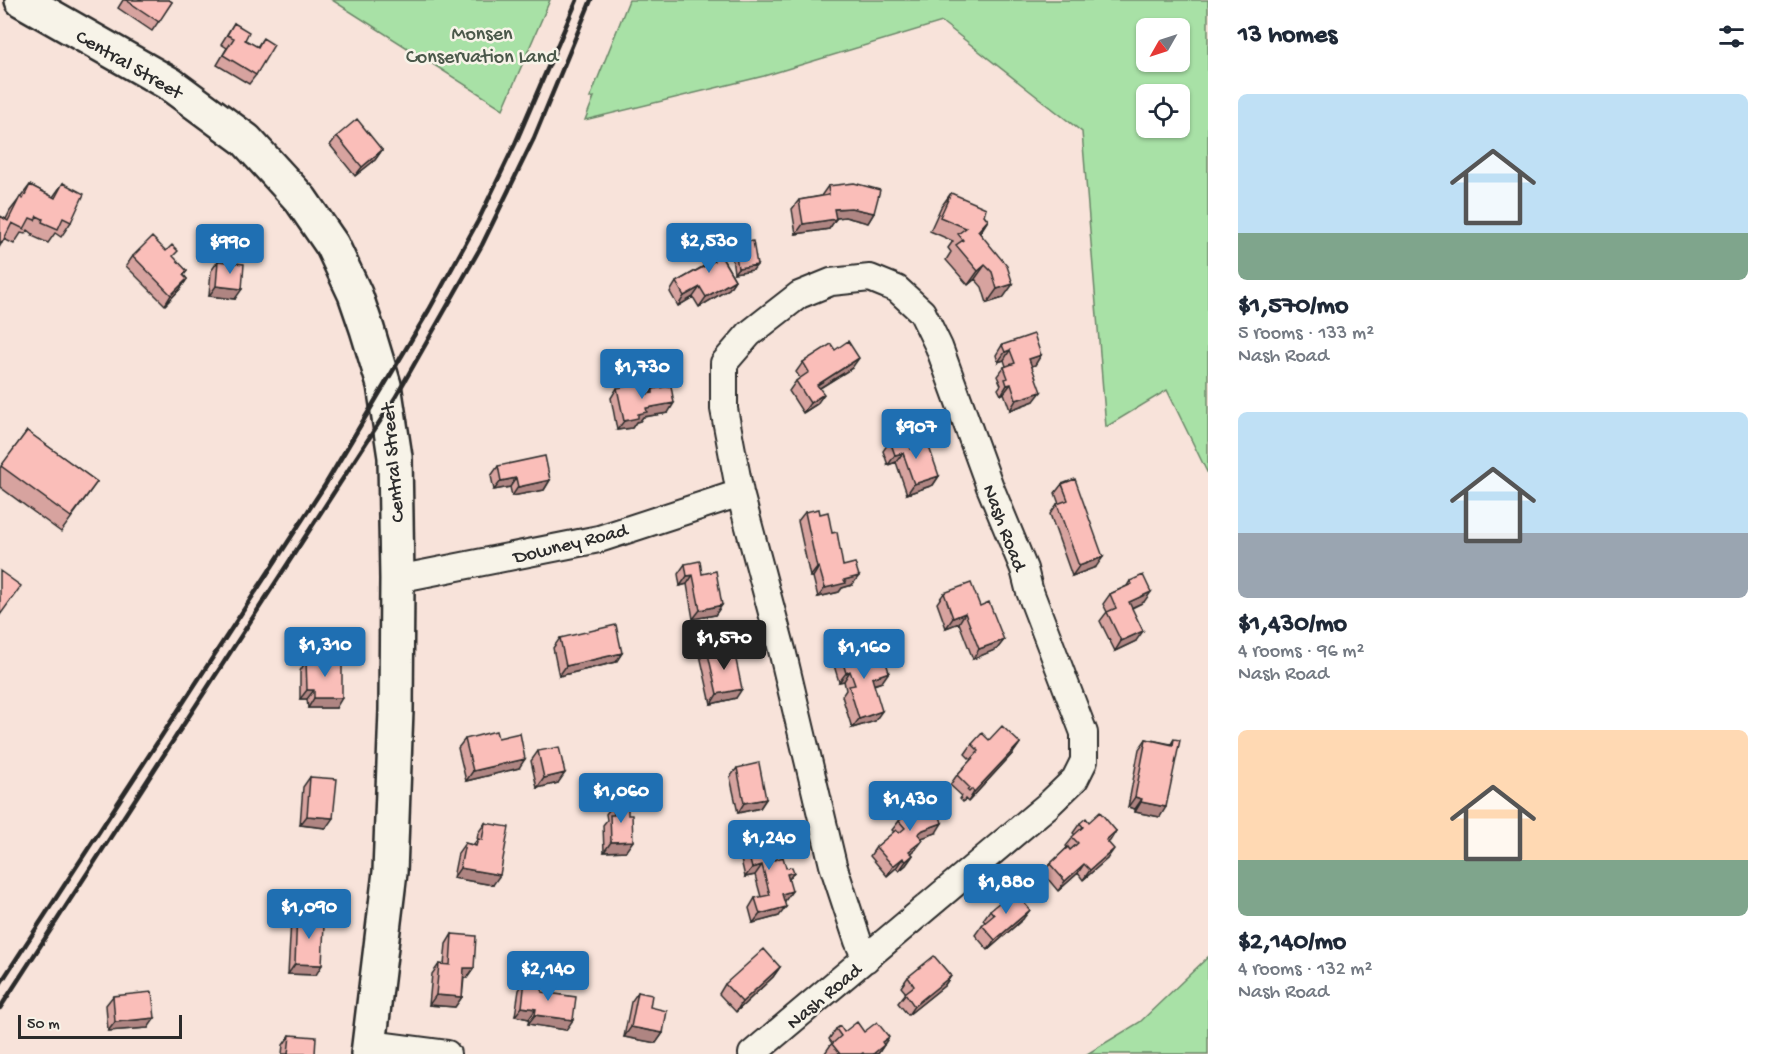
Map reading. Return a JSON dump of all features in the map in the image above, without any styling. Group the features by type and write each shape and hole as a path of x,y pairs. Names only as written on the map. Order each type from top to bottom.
{"street":[{"name":"Central Street","path":"22,0 170,84 246,140 301,200 332,245 355,294 384,385 395,457 396,699 390,872 369,1049"},
{"name":"Nash Road","path":"752,1054 866,959 1004,840 1048,805 1075,779 1084,761 1084,733 939,347 922,312 897,289 870,278 831,282 799,295 749,334 724,363 724,409 740,493 782,650 833,865 866,959"},
{"name":"Downey Road","path":"397,579 599,539 740,493"},
{"path":"369,1049 447,1054"}],"green space":[{"name":"Monsen Conservation Land","path":"332,0 550,0 503,109"},
{"path":"629,0 1208,0 1208,474 1167,390 1106,427 1082,132 942,22 764,76 585,120 594,97 590,98"},
{"path":"1208,957 1208,1054 1087,1054 1140,1022"}],"building":[{"path":"126,0 169,0 172,2 159,22"},
{"path":"234,23 249,32 245,40 258,47 263,38 274,45 256,75 223,55 234,38 227,35"},
{"path":"357,119 382,150 362,167 337,136"},
{"path":"63,183 84,194 71,222 63,218 58,229 42,222 43,219 37,216 35,220 30,218 24,229 12,223 2,243 0,242 0,216 8,221 20,197 23,199 30,185 55,198"},
{"path":"854,183 880,190 874,213 851,208 834,209 836,219 803,224 799,200 829,195 828,186"},
{"path":"951,193 986,208 984,215 988,220 978,231 1007,266 1013,284 997,289 992,272 985,265 978,271 956,245 963,240 958,234 966,228 940,217"},
{"path":"152,237 166,251 172,245 178,251 173,256 187,271 183,275 187,279 171,295 133,256"},
{"path":"720,240 729,254 722,258 735,280 706,297 700,287 684,296 676,282 714,261 706,248"},
{"path":"753,241 757,265 738,268 734,243"},
{"path":"218,261 244,264 242,289 216,286"},
{"path":"1034,334 1041,355 1029,359 1041,392 1016,400 1011,384 1007,385 1005,379 1008,378 1004,367 1015,363 1010,350 1005,352 1002,345"},
{"path":"848,341 859,358 817,385 824,394 810,403 796,381 809,372 803,362 831,344 835,350"},
{"path":"645,383 647,394 653,393 653,389 671,386 674,403 646,408 647,412 638,414 638,418 624,421 617,388"},
{"path":"27,431 97,482 71,517 1,466"},
{"path":"906,436 911,449 928,444 939,476 914,484 903,453 895,455 890,441"},
{"path":"545,456 550,480 518,487 516,478 501,481 498,466"},
{"path":"1075,479 1103,557 1079,566 1057,504 1068,500 1062,484"},
{"path":"819,509 820,514 828,512 832,533 837,532 843,566 855,563 859,576 844,580 846,583 825,588 819,567 817,568 805,512"},
{"path":"700,561 702,574 716,571 722,605 700,610 693,575 687,576 685,564"},
{"path":"0,571 21,586 0,615"},
{"path":"1143,575 1151,592 1129,602 1143,631 1121,641 1107,612 1116,608 1110,594 1132,584 1130,581"},
{"path":"971,583 980,606 989,602 1004,640 979,649 965,613 953,618 944,593"},
{"path":"616,625 622,653 566,666 560,638"},
{"path":"718,643 722,659 735,655 742,689 717,694 706,645"},
{"path":"861,646 865,659 883,653 889,672 872,678 882,711 859,719 849,686 855,685 850,671 846,673 840,653"},
{"path":"314,658 342,658 342,698 314,698 314,690 307,690 306,661 314,661"},
{"path":"1002,726 1020,743 974,792 972,789 969,792 967,790 969,787 957,775 979,751 972,744 982,733 989,740"},
{"path":"496,731 498,738 520,733 525,759 473,771 465,739"},
{"path":"1146,739 1173,745 1174,739 1180,740 1166,807 1141,802 1142,799 1135,797"},
{"path":"559,747 565,773 544,778 538,751"},
{"path":"759,763 766,799 744,803 737,768"},
{"path":"310,777 337,779 333,818 307,816"},
{"path":"935,799 942,823 918,834 923,840 909,851 913,855 906,861 903,858 893,866 876,847 896,830 899,833 905,828 899,821 918,804"},
{"path":"628,804 628,815 632,815 633,841 611,842 610,815 614,815 613,805"},
{"path":"1100,812 1116,831 1106,840 1114,849 1090,870 1084,864 1065,881 1050,864 1068,847 1070,850 1078,843 1072,837 1083,827 1080,823 1086,818 1089,822"},
{"path":"485,823 509,827 500,875 460,868 465,843 476,846 478,839 482,840"},
{"path":"768,832 769,837 780,834 782,840 770,843 774,860 783,857 786,868 792,867 794,872 787,874 792,891 782,894 786,907 760,914 755,898 770,895 762,865 752,868 744,838"},
{"path":"1014,891 1030,910 995,940 982,925 994,915 990,910"},
{"path":"297,911 313,911 312,924 324,925 322,965 295,964"},
{"path":"452,934 476,936 474,968 464,968 462,997 436,995 439,964 450,965"},
{"path":"764,949 780,967 742,1002 725,984"},
{"path":"934,956 951,976 914,1006 905,993 914,986 908,977"},
{"path":"525,980 543,983 542,992 576,997 573,1020 535,1015 536,1009 522,1007"},
{"path":"152,992 155,1018 115,1022 113,996"},
{"path":"638,992 652,995 650,1007 667,1011 663,1033 631,1027"},
{"path":"857,1022 864,1032 877,1022 889,1037 882,1042 884,1045 873,1054 840,1054 832,1044 841,1036 836,1029 840,1026 844,1032"},
{"path":"290,1035 316,1037 315,1054 288,1054"}],"railway":[{"path":"0,984 325,485 429,310 478,221 515,144 577,0"},
{"path":"0,1008 395,398 482,245 534,138 591,0"}]}
